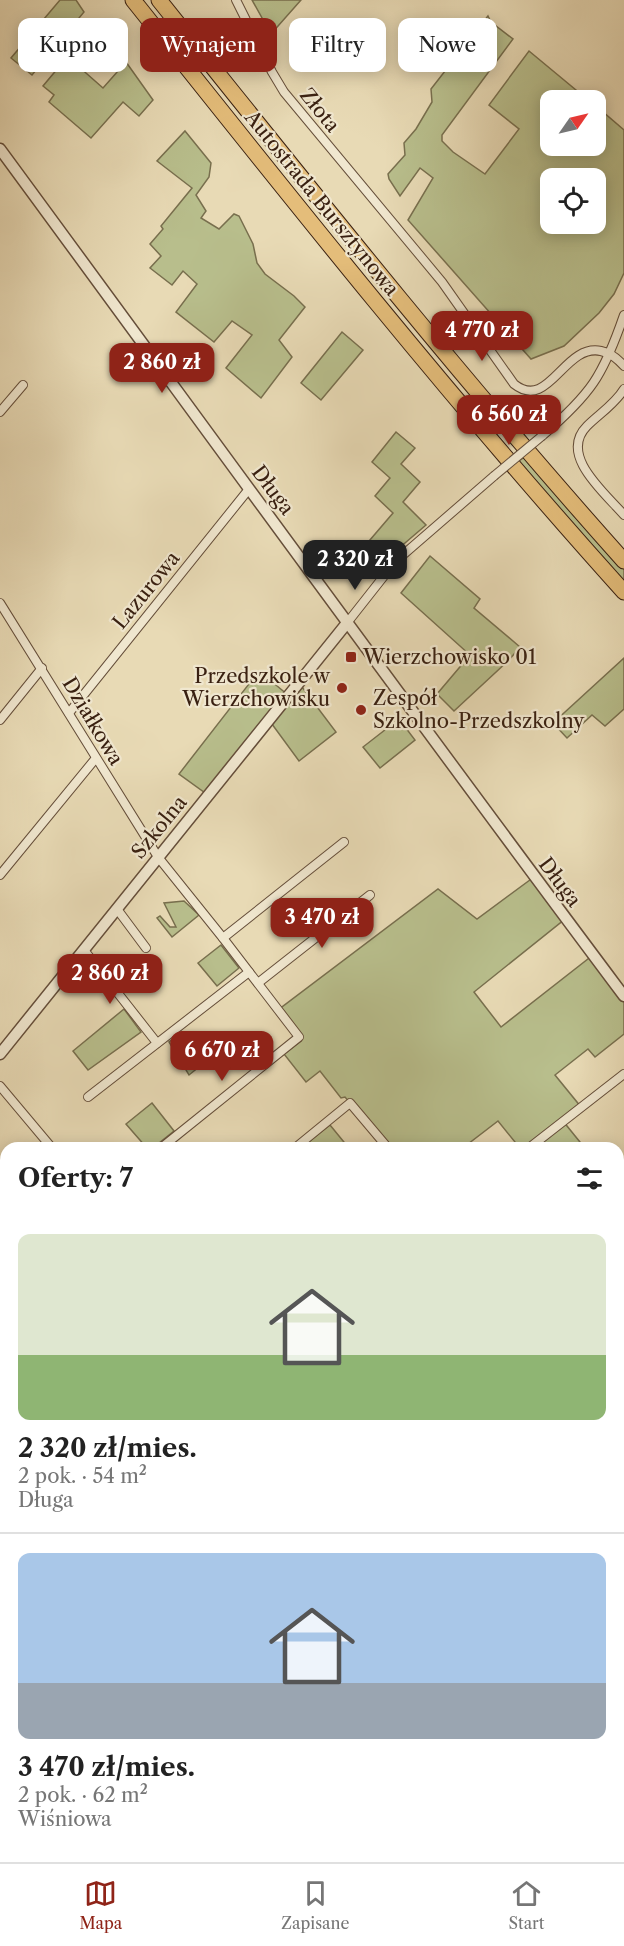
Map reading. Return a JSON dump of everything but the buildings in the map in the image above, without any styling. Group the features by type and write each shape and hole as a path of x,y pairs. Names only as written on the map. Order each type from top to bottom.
{"highway":[{"name":"Autostrada Bursztynowa","path":"133,0 407,341 624,592"},
{"name":"Autostrada Bursztynowa","path":"159,0 429,335 505,426 624,561"}],"street":[{"name":"Złota","path":"236,0 284,93 442,282 510,379 519,388 531,390 544,387 571,359 583,353 598,351 610,354"},
{"name":"Długa","path":"0,149 624,996"},
{"path":"347,623 404,554 542,436 587,393 610,354 624,315"},
{"path":"610,354 624,366"},
{"path":"0,412 23,385"},
{"path":"624,389 617,399 583,430 577,447 583,466 624,515"},
{"name":"Lazurowa","path":"69,712 249,489"},
{"name":"Działkowa","path":"0,603 158,857 299,1037 168,1142"},
{"name":"Szkolna","path":"0,1054 347,623"},
{"path":"0,720 42,668"},
{"path":"0,875 96,758"},
{"path":"223,938 344,842"},
{"path":"258,983 370,895"},
{"path":"117,909 146,948"},
{"path":"84,950 157,1044"},
{"path":"88,1097 249,972"},
{"path":"537,1142 624,1074"},
{"path":"0,1086 47,1142"},
{"path":"302,1142 350,1103 383,1142"}],"green space":[{"path":"60,0 76,0 84,12 79,18 45,18"},
{"path":"252,0 301,0 277,27 277,18 262,18"},
{"path":"497,27 513,39 497,61"},
{"path":"18,50 18,64 11,58"},
{"path":"529,51 576,90 540,90 540,156 606,156 606,115 624,130 624,273 614,294 599,313 564,346 531,359 408,220 433,178 420,168 400,196 388,174 405,155 404,143 416,129 432,102 431,89 444,72 489,72 442,135 442,141 453,152 485,174 519,129 489,105"},
{"path":"128,65 153,100 139,116 123,102 91,138 49,102 54,95 43,86 55,72 85,72 103,88 117,72 128,72"},
{"path":"185,131 211,163 209,177 196,195 206,211 201,218 219,229 234,214 239,216 253,244 257,263 265,274 305,307 279,340 292,357 261,398 226,368 252,335 232,321 214,342 176,312 197,284 183,271 172,285 150,268 161,256 150,244 163,229 161,226 192,188 157,161"},
{"path":"342,332 363,350 321,400 301,383"},
{"path":"396,432 415,448 401,464 420,482 403,502 426,525 398,549 379,571 358,554 393,513 375,496 390,478 372,462"},
{"path":"526,456 624,568 624,585 516,463"},
{"path":"430,556 480,599 474,608 520,647 454,711 437,694 470,655 401,593"},
{"path":"624,658 624,709 605,726 592,715 567,738 553,723"},
{"path":"259,671 288,695 299,683 336,732 299,761 269,720 208,795 179,774"},
{"path":"399,719 415,740 380,768 363,747"},
{"path":"534,877 565,919 474,992 501,1027 593,955 624,995 624,1034 595,1057 588,1049 555,1075 581,1107 563,1121 580,1142 515,1142 498,1121 471,1142 384,1142 345,1097 341,1098 320,1071 306,1082 284,1054 301,1041 278,1010 438,889 477,919"},
{"path":"184,901 199,915 172,937 157,918 160,916 170,927 176,927 164,903"},
{"path":"221,945 239,968 217,986 198,963"},
{"path":"124,1009 141,1032 88,1070 73,1051"},
{"path":"181,1032 210,1058 189,1075 169,1042"},
{"path":"152,1103 174,1131 160,1142 142,1142 126,1124"},
{"path":"330,1125 344,1142 308,1142"}],"place":[{"name":"Wierzchowisko 01","path":"351,657"},
{"name":"Przedszkole w Wierzchowisku","path":"342,688"},
{"name":"Zespół Szkolno-Przedszkolny","path":"361,710"}]}
